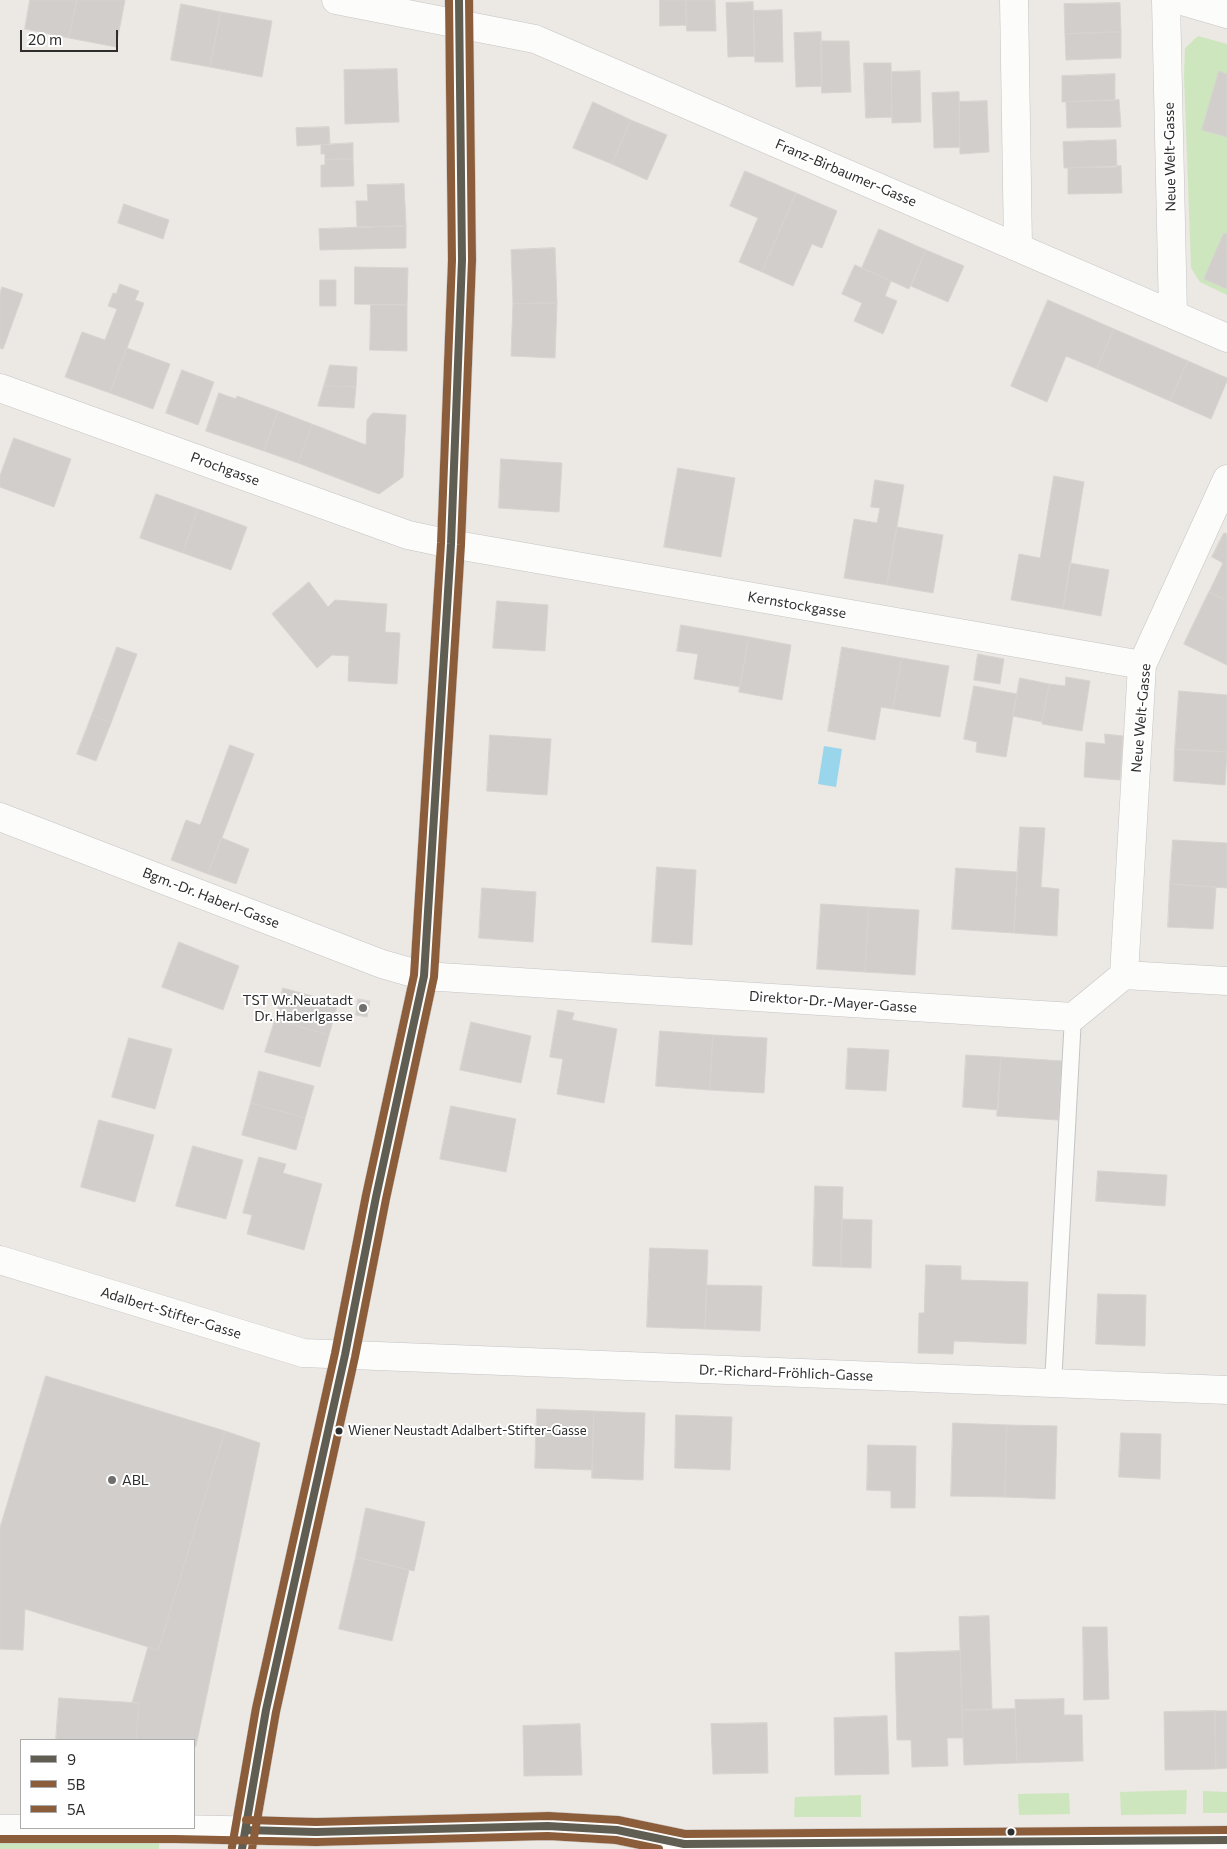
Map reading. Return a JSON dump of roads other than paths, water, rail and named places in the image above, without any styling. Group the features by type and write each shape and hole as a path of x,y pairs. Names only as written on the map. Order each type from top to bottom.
{"street":[{"name":"Franz-Birbaumer-Gasse","path":"336,0 459,12 535,39 1018,246 1227,338"},
{"path":"1014,0 1018,246"},
{"name":"Neue Welt-Gasse","path":"1166,0 1173,314"},
{"path":"1178,0 1227,14"},
{"path":"244,1840 266,1710 345,1355 376,1197 424,976 451,544 462,260 459,12"},
{"name":"Prochgasse","path":"0,388 408,535 451,544"},
{"name":"Neue Welt-Gasse","path":"1124,975 1142,665 1227,479"},
{"name":"Kernstockgasse","path":"451,544 1142,665"},
{"name":"Bgm.-Dr. Haberl-Gasse","path":"0,817 382,964 424,976"},
{"path":"1073,1017 1124,975 1227,981"},
{"name":"Direktor-Dr.-Mayer-Gasse","path":"424,976 1073,1017"},
{"name":"Adalbert-Stifter-Gasse","path":"0,1260 303,1353 345,1355"},
{"name":"Dr.-Richard-Fröhlich-Gasse","path":"345,1355 1227,1390"},
{"path":"0,1829 244,1840 316,1832 548,1826 617,1830 684,1844 1227,1840"}],"lane":[{"path":"1053,1384 1073,1017"}],"water":[{"path":"824,746 842,749 836,787 818,784"}],"place":[{"name":"TST Wr.Neuatadt Dr. Haberlgasse","path":"363,1008"},
{"name":"Wiener Neustadt Adalbert-Stifter-Gasse","path":"339,1431"},
{"name":"ABL","path":"112,1480"}]}
